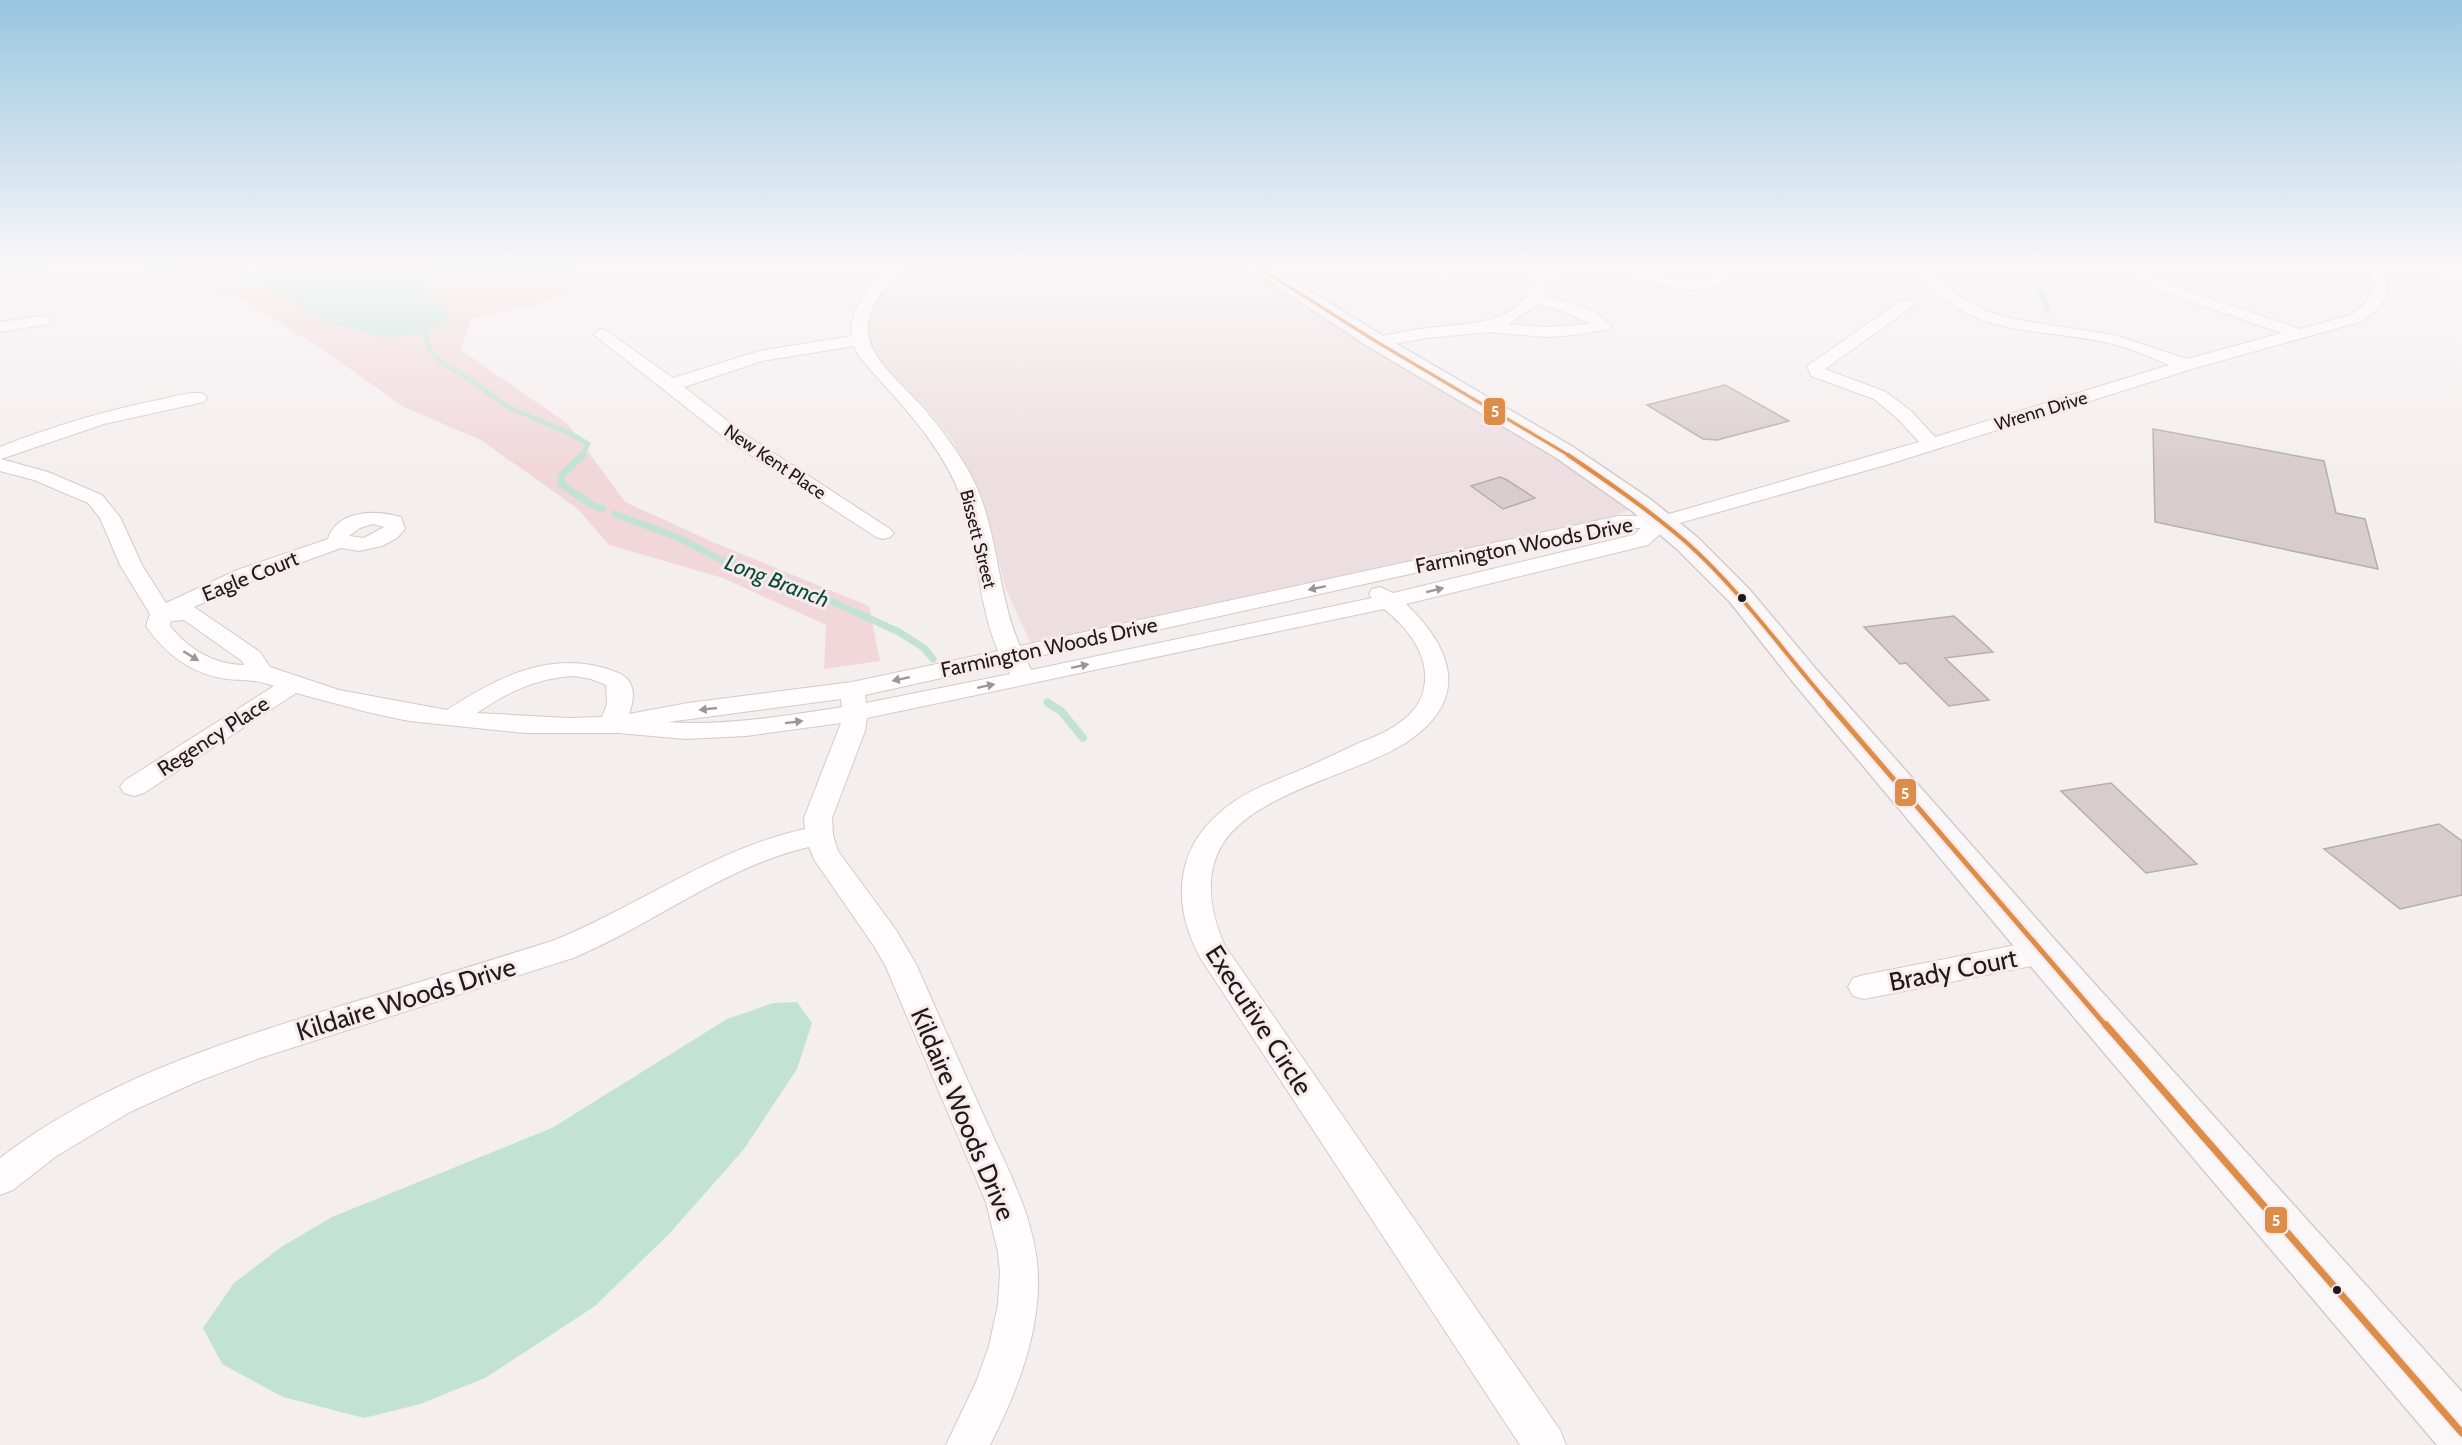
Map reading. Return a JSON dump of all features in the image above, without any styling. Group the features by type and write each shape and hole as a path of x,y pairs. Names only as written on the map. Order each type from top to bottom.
{"main road":[{"path":"1360,331 1564,452 1662,522 1740,596 1804,675 2042,952 2462,1433"}],"street":[{"path":"671,385 759,356 859,340 860,331"},
{"path":"1377,342 1444,331"},
{"path":"1520,331 1561,331"},
{"path":"1866,331 1816,366 1817,372 1873,392 1896,407 1932,445"},
{"path":"2062,331 2120,341 2186,366"},
{"path":"2292,331 2300,334"},
{"name":"Wrenn Drive","path":"1662,522 1932,445 2186,366 2310,331"},
{"name":"New Kent Place","path":"601,334 671,385 736,437 883,533"},
{"name":"Bissett Street","path":"859,340 866,354 937,435 956,464 969,492 977,521 996,614 1022,678"},
{"path":"0,454 92,419 147,405 198,398"},
{"name":"Farmington Woods Drive","path":"0,465 41,476 95,499 110,517 131,566 161,614 158,626 166,639 204,665 224,671 260,672 292,685 360,702 453,718 565,727 610,725 683,731 744,727 854,702 1012,655 1618,522 1662,522"},
{"name":"Farmington Woods Drive","path":"854,702 1022,678 1390,601 1640,540 1662,522"},
{"name":"Eagle Court","path":"161,614 245,575 341,541"},
{"name":"Executive Circle","path":"1360,579 1390,601 1425,640 1438,665 1437,690 1426,711 1410,729 1242,809 1215,835 1206,849 1199,863 1194,898 1205,937 1212,951 1545,1445"},
{"name":"Farmington Woods Drive","path":"161,614 189,613 252,657 260,672"},
{"path":"453,718 485,696 511,682 540,672 574,668 601,672 618,681 620,709 610,725"},
{"name":"Regency Place","path":"134,787 292,685"},
{"path":"819,835 818,818 852,731 854,702"},
{"name":"Kildaire Woods Drive","path":"0,1179 42,1146 118,1102 184,1072 249,1048 562,950 590,939 713,871 786,842 819,835 825,854 885,938 901,966 1004,1202 1015,1241 1020,1283 1012,1336 994,1390 967,1445"},
{"name":"Brady Court","path":"1864,987 2042,952"},
{"path":"2450,1445 2462,1442"}],"shaded area":[{"path":"293,331 467,331 461,350 568,424 625,502 715,543 869,606 880,661 824,669 826,625 723,578 609,545 578,509 481,440 404,407"},
{"path":"361,331 427,331 424,333 386,338"},
{"path":"864,331 1361,331 1641,505 1602,521 1031,644 1006,589 982,497 967,466 949,436 929,411 917,412 866,354"},
{"path":"797,1002 812,1023 797,1069 744,1149 670,1233 595,1306 485,1378 420,1404 364,1418 283,1397 222,1364 203,1328 234,1283 281,1247 332,1217 552,1128 727,1019 773,1003"}],"building":[{"path":"1725,385 1789,421 1717,440 1703,439 1647,405"},
{"path":"2153,429 2324,461 2336,513 2365,519 2378,569 2155,522"},
{"path":"1500,477 1535,498 1503,509 1471,486"},
{"path":"1954,616 1993,652 1945,658 1989,700 1949,706 1906,663 1900,664 1864,627"},
{"path":"2111,783 2197,864 2146,873 2061,791"},
{"path":"2439,824 2462,841 2462,895 2400,909 2324,849"}],"waterway":[{"name":"Long Branch","path":"421,331 425,334 430,351 439,361 508,407 569,433 588,444 582,456"},
{"name":"Long Branch","path":"582,456 562,475 561,484 592,505 603,509"},
{"name":"Long Branch","path":"615,514 679,538 719,559 794,584 899,632 924,648 933,659"},
{"name":"Long Branch","path":"1048,703 1061,711 1083,738"}],"transit line":[{"name":"5","path":"1360,331 1564,452 1641,505 1687,543 1740,596 1804,675 2042,952 2462,1433"}]}
